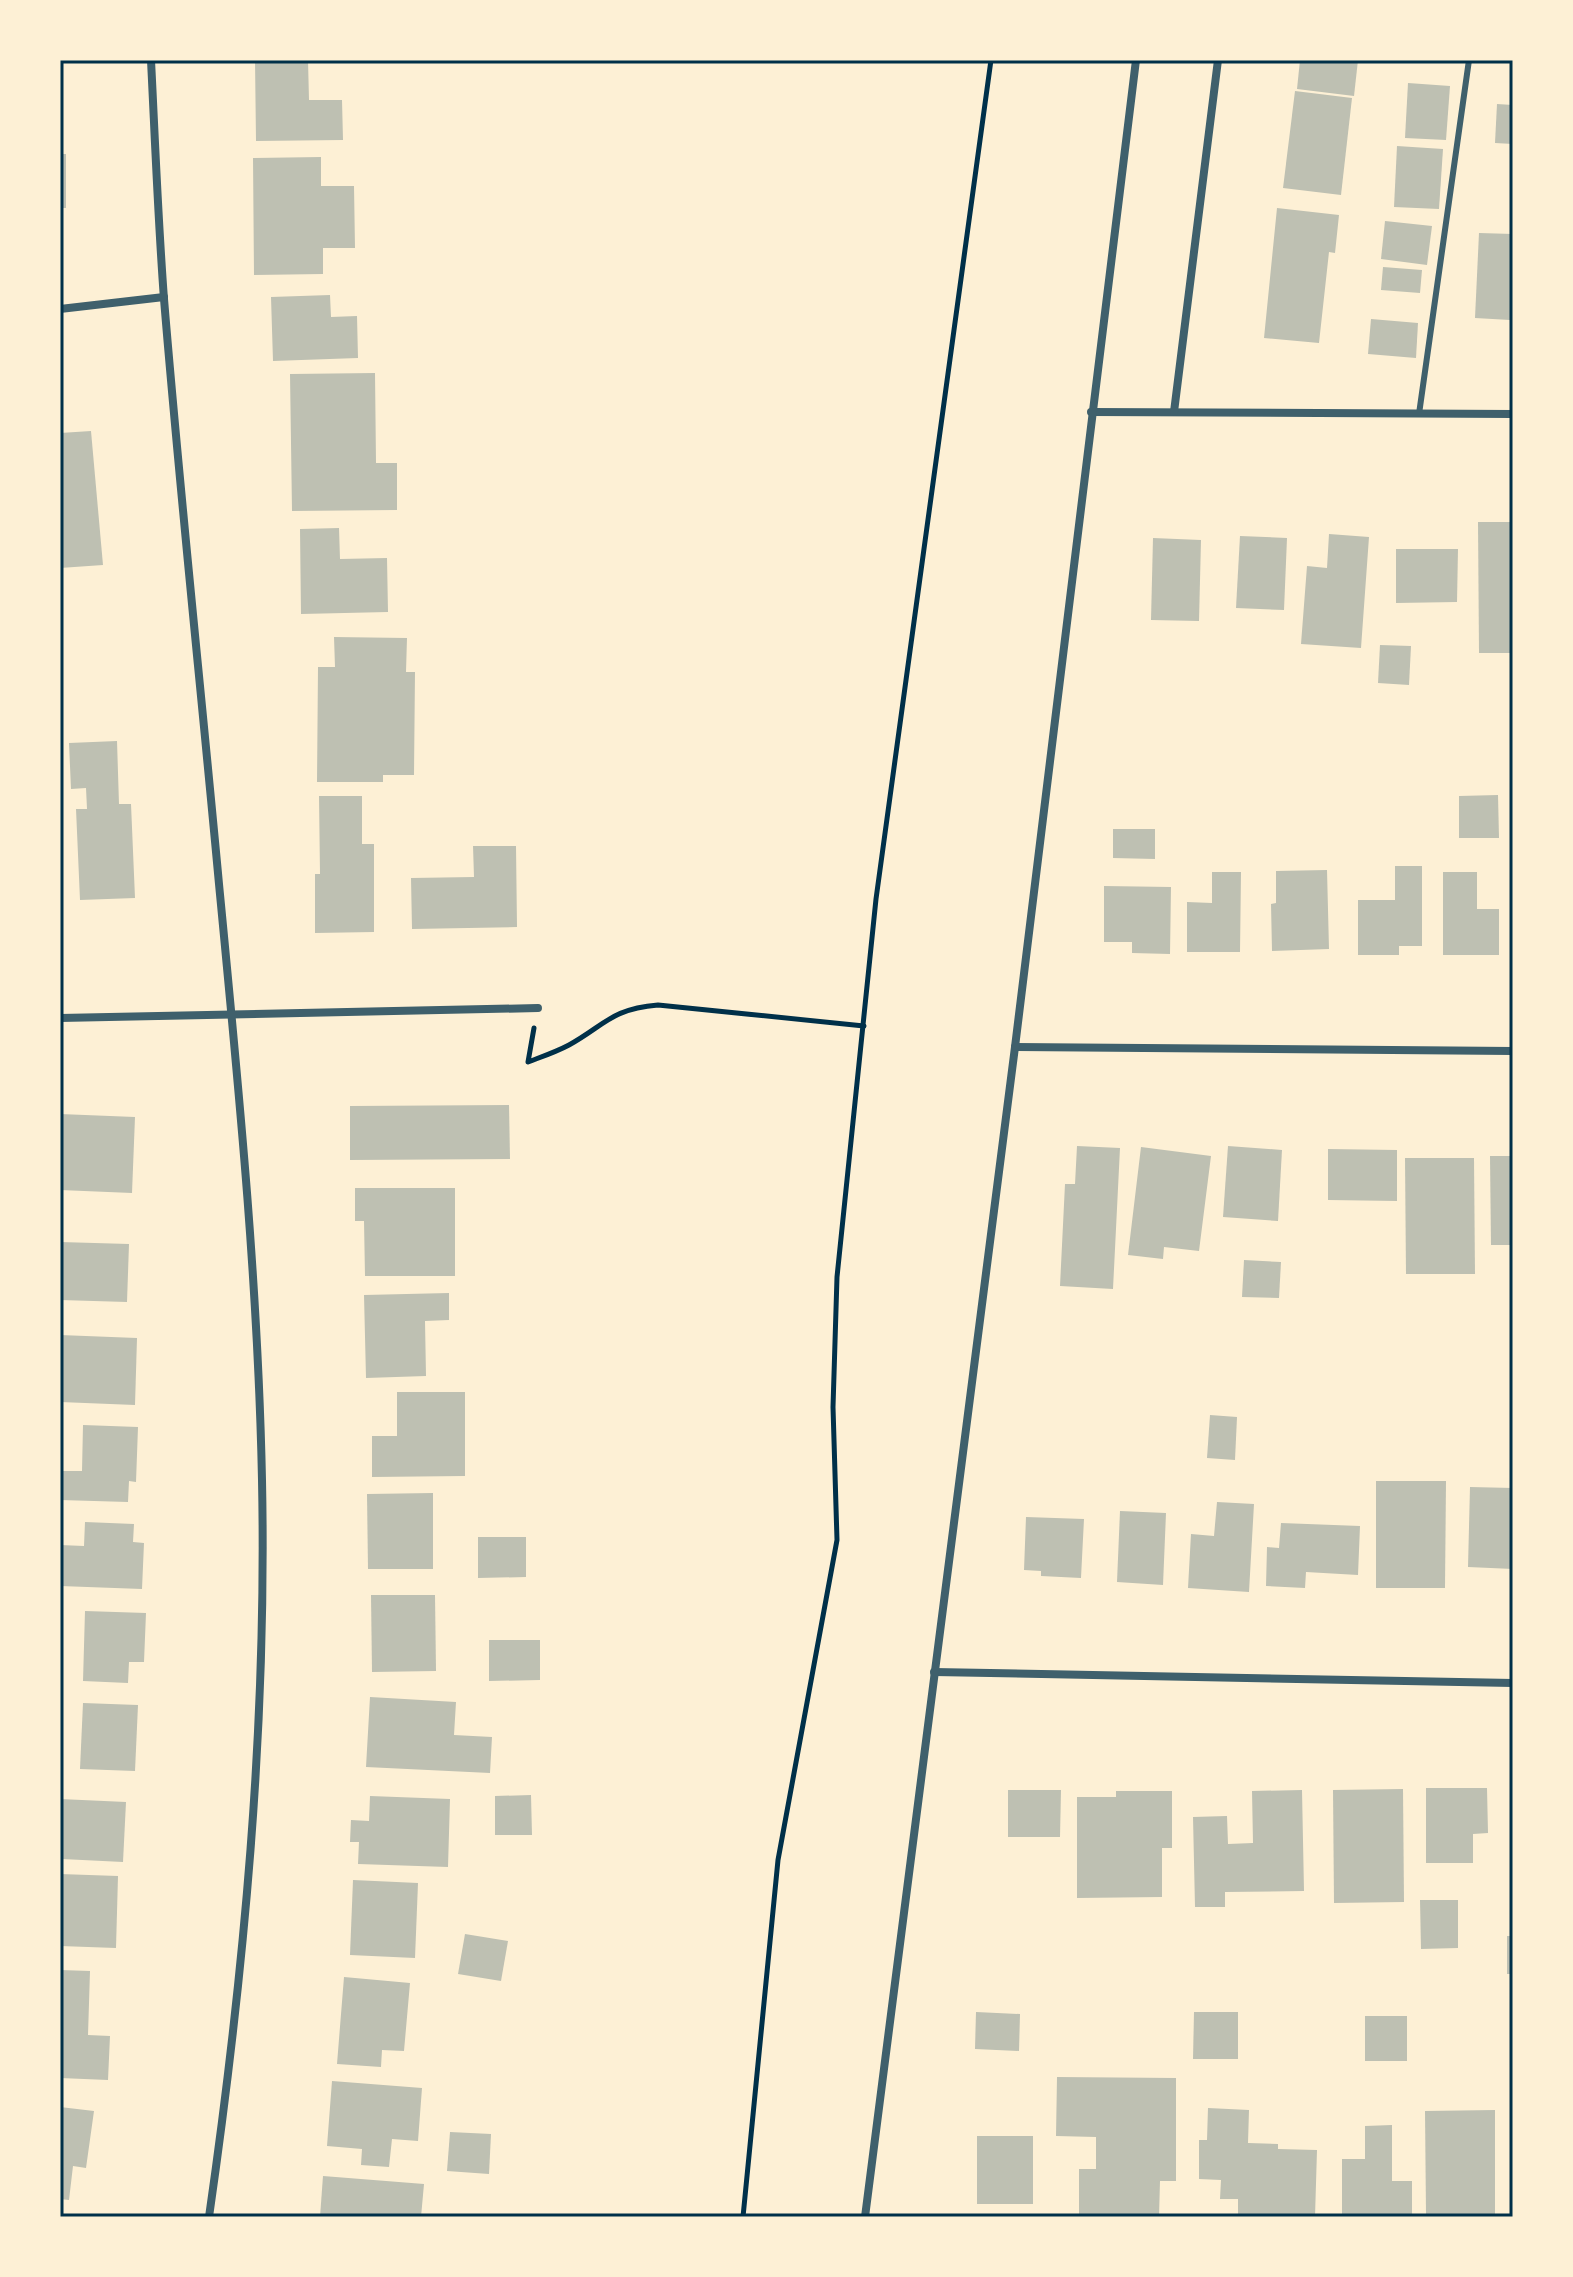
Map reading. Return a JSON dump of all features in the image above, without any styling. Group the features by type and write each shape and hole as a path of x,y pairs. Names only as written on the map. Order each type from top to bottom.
{"street":[{"path":"151,60 164,297 231,1014 255,1310 262,1482 261,1683 251,1856 236,2011 209,2217"},
{"path":"865,2217 1015,1047 1136,60"},
{"path":"1174,412 1218,60"},
{"path":"60,309 164,297"},
{"path":"1091,412 1513,414"},
{"path":"60,1018 538,1008"},
{"path":"1015,1047 1513,1051"},
{"path":"934,1672 1513,1683"}],"lane":[{"path":"1419,414 1469,60"}],"path":[{"path":"743,2217 778,1860 837,1540 833,1407 837,1277 876,899 991,60"},
{"path":"538,1008 528,1062 569,1045 607,1018 636,1007 658,1005 864,1026"}],"building":[{"path":"255,60 308,60 309,100 342,100 343,140 256,141"},
{"path":"1300,60 1358,60 1354,96 1297,89"},
{"path":"1408,83 1450,86 1446,140 1405,138"},
{"path":"1295,91 1352,98 1341,195 1283,188"},
{"path":"1497,104 1513,105 1513,144 1495,143"},
{"path":"1397,146 1443,149 1439,209 1394,207"},
{"path":"60,154 66,154 66,208 60,208"},
{"path":"321,157 321,186 354,186 355,248 323,248 323,274 254,275 253,158"},
{"path":"1277,208 1339,215 1335,253 1329,252 1319,343 1264,338"},
{"path":"1385,221 1432,226 1427,265 1381,259"},
{"path":"1479,233 1513,234 1510,320 1475,318"},
{"path":"1383,267 1422,270 1420,293 1381,290"},
{"path":"330,295 331,317 357,316 358,358 273,361 271,297"},
{"path":"1371,319 1418,323 1416,358 1368,354"},
{"path":"375,373 376,463 397,463 397,510 292,511 290,374"},
{"path":"91,431 103,565 60,568 60,433"},
{"path":"1478,522 1513,522 1513,653 1479,653"},
{"path":"339,528 340,559 387,558 388,612 301,614 300,529"},
{"path":"1329,534 1369,537 1361,648 1301,644 1307,566 1327,568"},
{"path":"1240,536 1287,538 1284,610 1236,608"},
{"path":"1153,538 1201,540 1199,621 1151,620"},
{"path":"1396,549 1458,549 1457,602 1396,603"},
{"path":"334,637 407,638 406,672 415,672 414,775 383,775 383,782 317,782 318,667 335,667"},
{"path":"1380,645 1411,646 1409,685 1378,683"},
{"path":"117,741 119,804 131,804 135,898 80,900 76,809 87,809 86,788 71,789 69,743"},
{"path":"1498,795 1499,838 1459,838 1459,796"},
{"path":"319,796 362,796 362,844 374,844 374,932 315,933 315,874 320,874"},
{"path":"1113,829 1155,829 1155,859 1113,858"},
{"path":"473,846 516,846 517,927 412,929 411,878 474,877"},
{"path":"1395,866 1422,866 1422,946 1399,946 1399,955 1358,955 1358,900 1395,900"},
{"path":"1327,870 1329,949 1272,951 1271,904 1276,903 1276,871"},
{"path":"1212,872 1241,872 1240,952 1187,952 1187,902 1212,903"},
{"path":"1443,872 1477,872 1477,909 1499,909 1499,955 1443,955"},
{"path":"1104,886 1171,887 1170,954 1132,953 1132,942 1104,942"},
{"path":"509,1105 510,1159 350,1160 350,1106"},
{"path":"60,1114 135,1117 132,1193 60,1190"},
{"path":"1077,1146 1120,1148 1113,1289 1060,1286 1065,1184 1075,1184"},
{"path":"1228,1146 1282,1150 1278,1221 1223,1217"},
{"path":"1141,1147 1211,1156 1199,1251 1164,1247 1163,1259 1128,1255"},
{"path":"1328,1149 1397,1150 1397,1201 1328,1200"},
{"path":"1490,1156 1513,1156 1513,1245 1491,1245"},
{"path":"1405,1158 1474,1158 1475,1274 1406,1274"},
{"path":"355,1188 455,1188 455,1276 365,1276 364,1221 355,1221"},
{"path":"60,1242 129,1244 127,1302 60,1300"},
{"path":"1244,1260 1281,1262 1279,1298 1242,1297"},
{"path":"449,1293 449,1320 425,1321 426,1376 366,1378 364,1295"},
{"path":"60,1335 137,1338 135,1405 60,1402"},
{"path":"397,1392 465,1392 465,1476 372,1477 372,1436 397,1436"},
{"path":"1210,1415 1237,1417 1235,1460 1207,1458"},
{"path":"83,1425 138,1427 136,1482 129,1481 128,1502 60,1500 60,1471 82,1471"},
{"path":"1376,1481 1446,1481 1445,1588 1376,1588"},
{"path":"1470,1487 1513,1488 1513,1569 1468,1567"},
{"path":"433,1493 433,1569 368,1569 367,1494"},
{"path":"1217,1502 1254,1504 1249,1592 1188,1588 1191,1534 1214,1536"},
{"path":"1120,1511 1166,1513 1163,1585 1117,1582"},
{"path":"1026,1517 1084,1519 1081,1578 1041,1576 1041,1571 1024,1570"},
{"path":"85,1522 134,1524 133,1542 144,1543 142,1589 60,1586 60,1545 84,1546"},
{"path":"1281,1523 1360,1526 1358,1575 1306,1572 1305,1588 1266,1586 1267,1547 1279,1548"},
{"path":"478,1537 526,1537 526,1577 478,1578"},
{"path":"371,1595 435,1595 436,1671 372,1672"},
{"path":"85,1611 146,1613 144,1662 129,1662 128,1683 83,1681"},
{"path":"489,1640 540,1640 540,1680 489,1681"},
{"path":"370,1697 456,1702 454,1735 492,1737 490,1773 366,1767"},
{"path":"83,1703 138,1705 135,1771 80,1769"},
{"path":"1426,1788 1487,1788 1488,1833 1473,1834 1473,1863 1426,1863"},
{"path":"1403,1789 1404,1902 1334,1903 1333,1790"},
{"path":"1008,1790 1061,1790 1060,1837 1008,1837"},
{"path":"1302,1790 1304,1891 1225,1892 1225,1907 1195,1907 1193,1817 1227,1816 1228,1844 1253,1843 1252,1791"},
{"path":"1116,1791 1172,1791 1172,1848 1162,1848 1162,1897 1077,1898 1077,1797 1116,1797"},
{"path":"531,1795 532,1835 495,1835 495,1796"},
{"path":"370,1796 450,1799 448,1867 358,1864 359,1842 350,1842 351,1820 369,1821"},
{"path":"60,1799 126,1802 123,1862 62,1859"},
{"path":"60,1874 118,1876 116,1948 60,1946"},
{"path":"353,1880 418,1883 415,1958 350,1955"},
{"path":"1420,1900 1458,1900 1458,1948 1421,1949"},
{"path":"465,1934 508,1941 501,1981 458,1974"},
{"path":"1507,1936 1513,1936 1513,1974 1507,1974"},
{"path":"60,1970 90,1971 88,2035 110,2036 108,2080 60,2078"},
{"path":"344,1977 410,1983 404,2051 382,2050 381,2067 337,2064"},
{"path":"976,2012 1020,2014 1019,2051 975,2049"},
{"path":"1194,2012 1238,2012 1238,2059 1193,2059"},
{"path":"1365,2016 1407,2016 1407,2061 1365,2061"},
{"path":"1057,2077 1176,2078 1176,2181 1160,2181 1159,2217 1079,2217 1079,2169 1096,2169 1096,2137 1056,2136"},
{"path":"332,2081 422,2088 418,2141 392,2139 389,2167 361,2165 362,2149 327,2146"},
{"path":"60,2107 94,2111 86,2168 73,2166 69,2200 60,2199"},
{"path":"1208,2108 1249,2110 1248,2143 1278,2144 1278,2149 1317,2150 1315,2217 1238,2217 1238,2199 1220,2199 1221,2180 1199,2179 1199,2140 1207,2140"},
{"path":"1495,2110 1495,2217 1426,2214 1425,2111"},
{"path":"1392,2125 1392,2181 1412,2181 1412,2217 1342,2217 1342,2159 1365,2159 1365,2126"},
{"path":"450,2132 491,2134 489,2174 447,2171"},
{"path":"977,2136 1033,2136 1033,2204 977,2204"},
{"path":"1510,2158 1513,2158 1513,2217 1510,2217"},
{"path":"323,2176 424,2184 421,2217 320,2217"}]}
